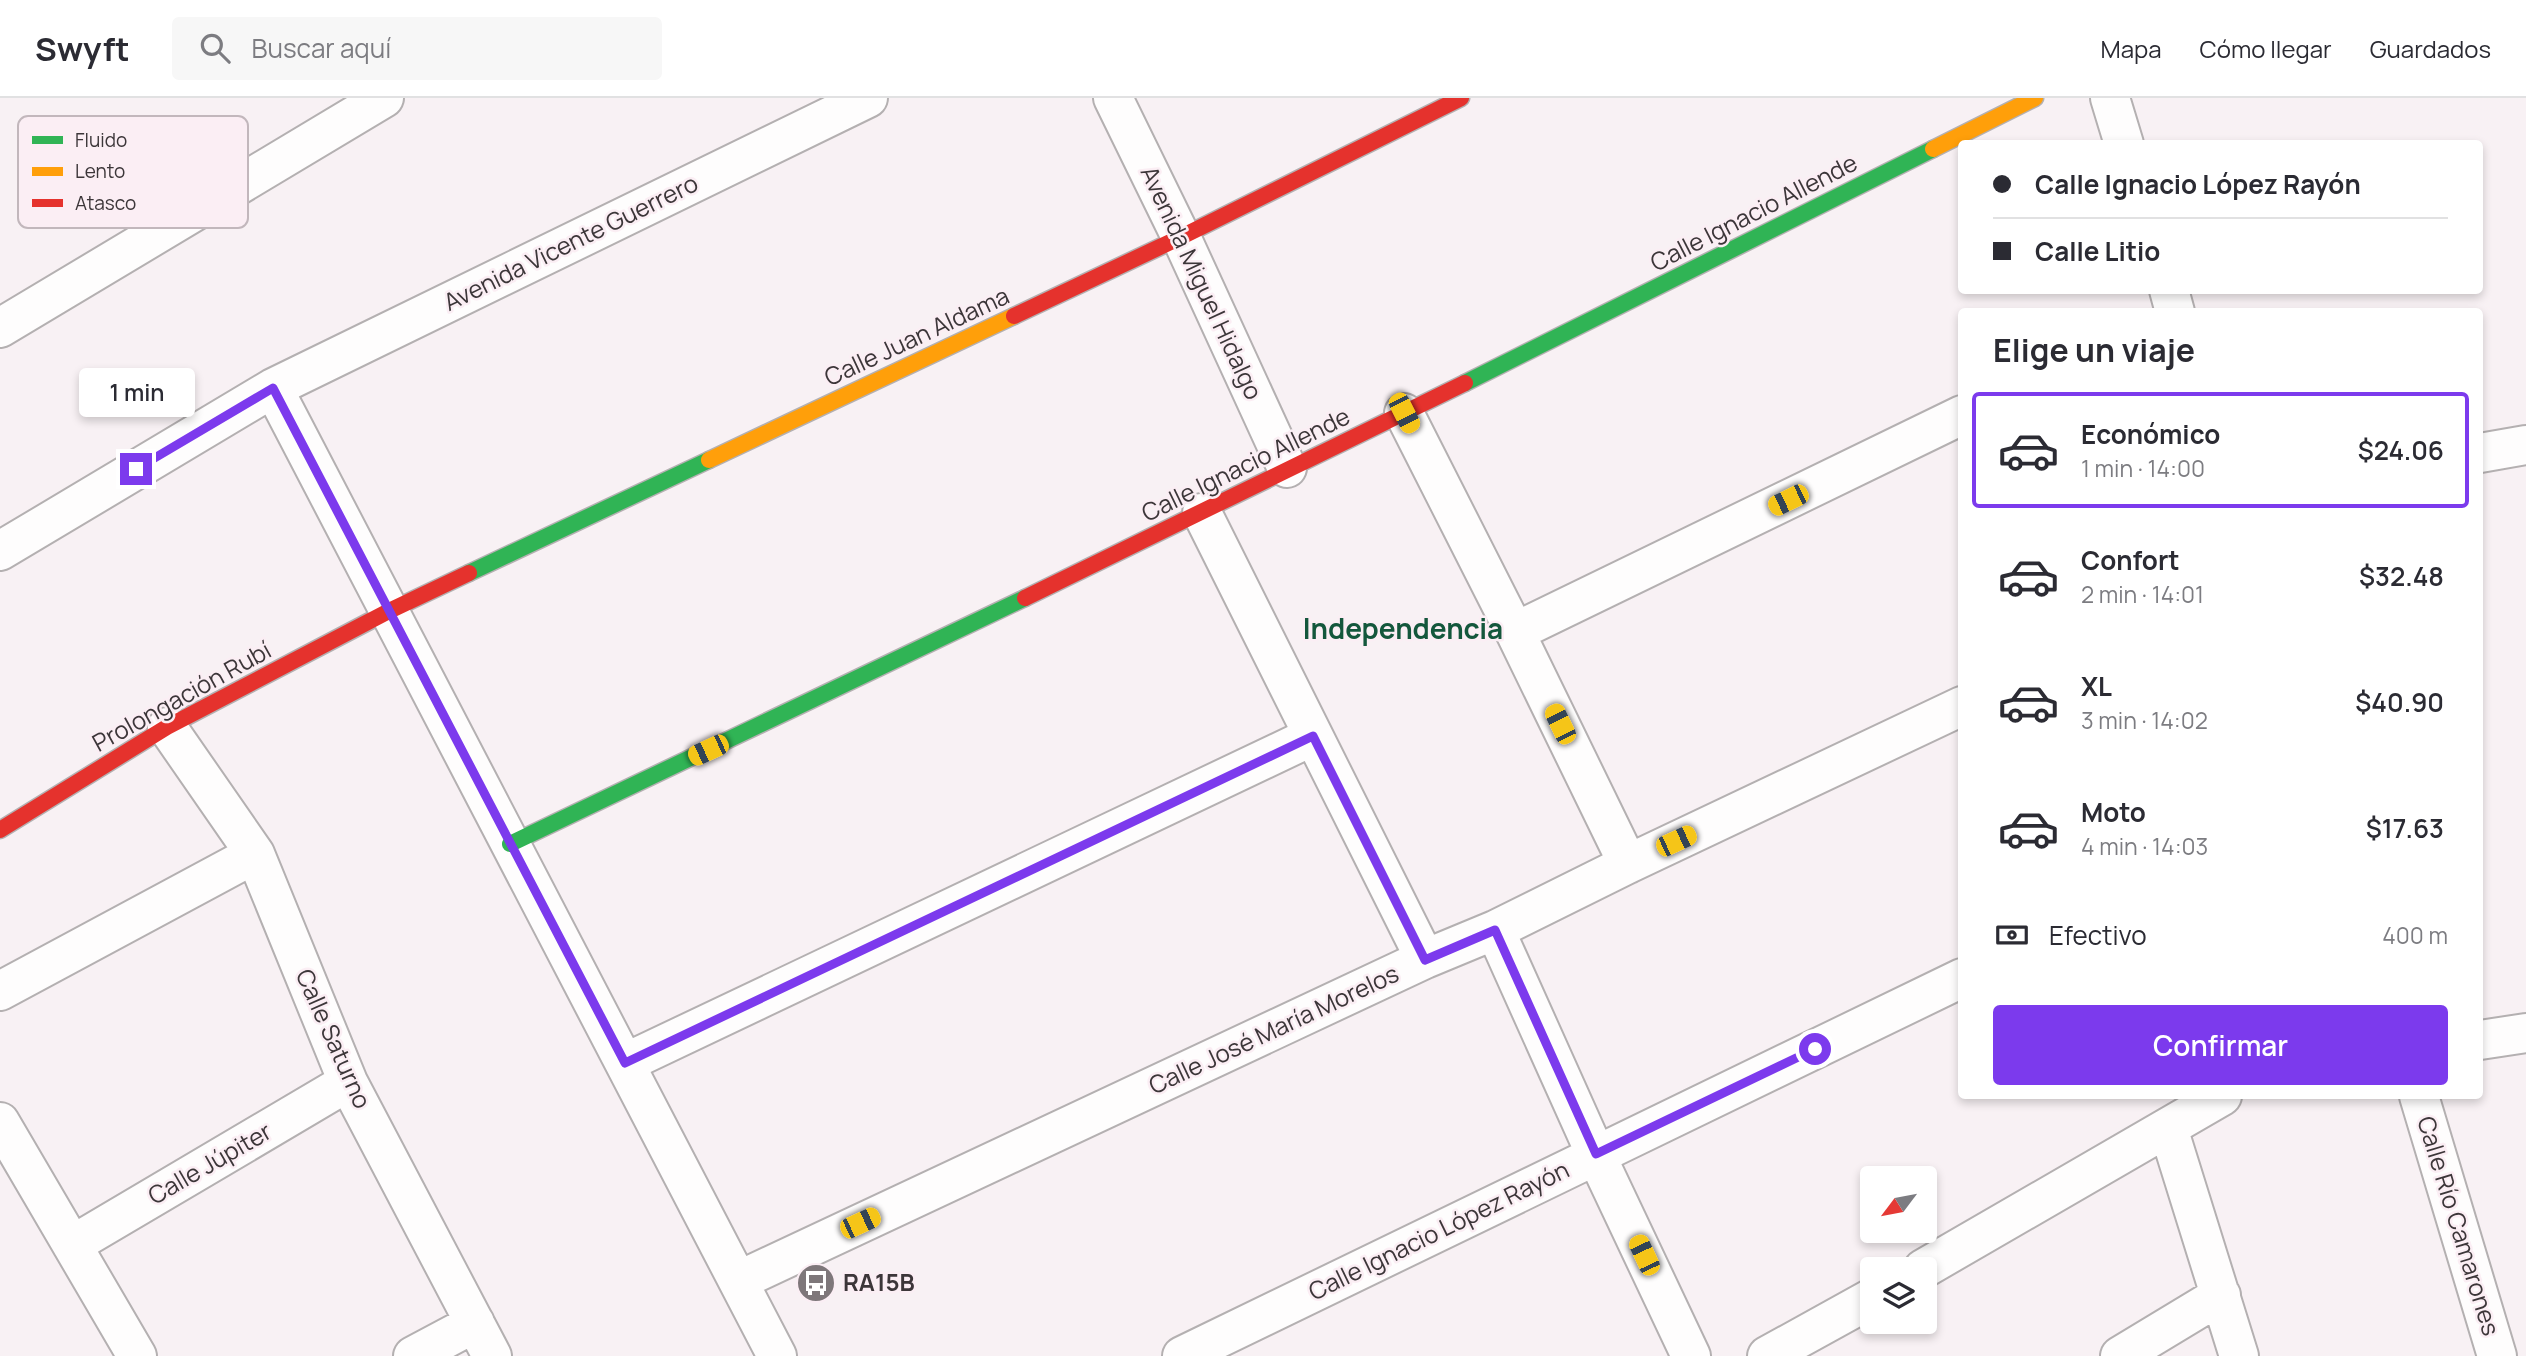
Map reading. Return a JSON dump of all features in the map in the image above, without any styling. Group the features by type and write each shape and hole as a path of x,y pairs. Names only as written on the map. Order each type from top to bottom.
{"street":[{"path":"248,179 384,98"},
{"name":"Avenida Vicente Guerrero","path":"0,551 273,388 868,98"},
{"name":"Avenida Miguel Hidalgo","path":"1113,98 1181,237 1287,468"},
{"name":"Calle Juan Aldama","path":"389,611 1181,237 1461,98"},
{"name":"Calle Ignacio Allende","path":"510,844 1202,513 1287,468 1404,413 2035,98"},
{"path":"2109,98 2122,140"},
{"path":"0,328 167,228"},
{"path":"273,388 777,1356"},
{"path":"1404,413 1628,864"},
{"path":"1515,632 1958,417"},
{"path":"2483,452 2526,445"},
{"path":"1202,513 1425,960"},
{"name":"Prolongación Rubí","path":"0,830 167,727 389,611"},
{"name":"Calle José María Morelos","path":"738,1281 1425,960 1495,930 1958,708"},
{"name":"Calle Saturno","path":"167,727 255,854 348,1082 492,1356"},
{"path":"625,1063 1313,736"},
{"path":"0,990 255,854"},
{"path":"1495,930 1691,1356"},
{"name":"Calle Ignacio López Rayón","path":"1182,1356 1958,980"},
{"path":"2483,1040 2526,1033"},
{"name":"Calle Júpiter","path":"72,1245 348,1082"},
{"path":"1937,1261 2217,1099"},
{"name":"Calle Río Camarones","path":"2420,1099 2497,1356"},
{"path":"0,1122 136,1356"},
{"path":"2168,1128 2239,1356"},
{"path":"2120,1356 2221,1295"},
{"path":"1767,1356 1860,1305"},
{"path":"413,1356 475,1323"}],"traffic: fast":[{"path":"1465,383 1933,149"},
{"path":"469,573 709,460"},
{"path":"510,844 1025,598"}],"traffic: slow":[{"path":"1933,149 2035,98"},
{"path":"709,460 1014,316"}],"traffic: jam":[{"path":"1014,316 1181,237 1461,98"},
{"path":"1025,598 1465,383"},
{"path":"0,830 167,727 389,611 469,573"}],"place":[{"name":"RA15B","path":"816,1283"}],"district":[{"name":"Independencia","path":"1403,629"}],"route":[{"path":"136,469 273,388 625,1063 1313,736 1425,960 1495,930 1596,1154 1815,1049"}]}
